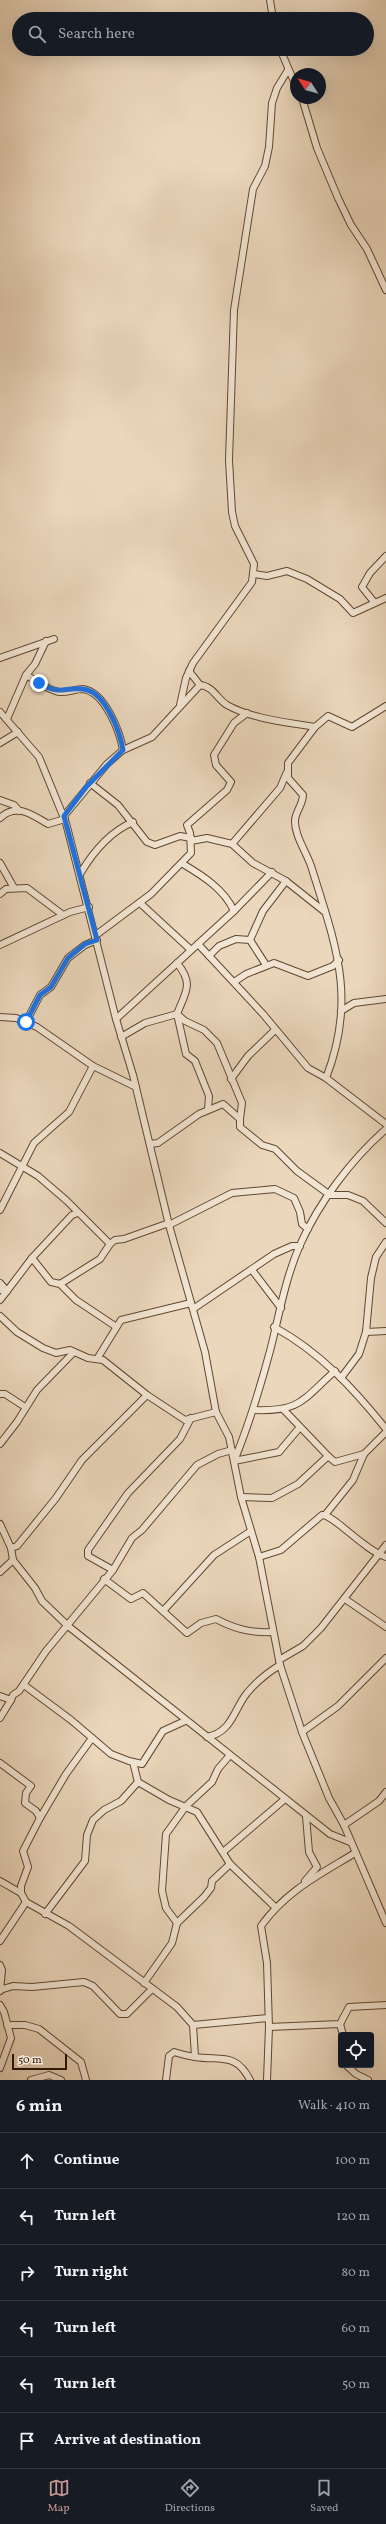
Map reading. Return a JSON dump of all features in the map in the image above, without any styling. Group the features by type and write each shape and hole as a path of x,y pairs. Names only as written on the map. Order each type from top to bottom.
{"street":[{"path":"270,0 272,12"},
{"path":"283,56 290,74"},
{"path":"180,705 189,671 218,628 247,592 254,574 254,564 235,526 232,512 229,460 234,310 253,189 265,166 269,147 272,103 277,88 288,70"},
{"path":"304,104 316,148 338,198 386,290"},
{"path":"374,602 362,587 370,573 386,556"},
{"path":"254,574 267,576 287,571 307,579 340,600 353,613 374,602 386,598"},
{"path":"0,658 54,639"},
{"path":"7,719 26,675 38,660 46,641"},
{"path":"189,671 200,685 209,688 223,703 247,713 315,727"},
{"path":"26,675 60,692 82,689 92,692 108,710 120,734 123,750"},
{"path":"0,818 9,811 19,811 32,813 48,824 64,818 90,783 123,750 152,737 200,685"},
{"path":"326,1078 340,1034 341,1011 338,960 326,912 295,821 303,801 303,795 288,778 288,763 315,727 328,716 352,727 386,706"},
{"path":"0,712 39,757 64,818 89,906 116,1019 136,1087 169,1224 205,1352 216,1412 229,1437 241,1497 259,1557 272,1632 280,1663 302,1732 329,1798 344,1825 386,1924"},
{"path":"26,1022 40,995 51,987 68,958 85,944 97,938 140,903 183,864 191,853 191,840 186,825 230,786 230,779 216,765 213,758 234,724 247,713"},
{"path":"0,743 18,732"},
{"path":"232,844 280,788 289,768"},
{"path":"90,783 118,805 133,822 147,842 156,845 180,836 191,840 207,838 232,844 253,863 286,881 326,912"},
{"path":"0,800 14,805 19,811"},
{"path":"80,874 87,861 108,837 119,828 133,822"},
{"path":"0,863 14,888"},
{"path":"183,864 201,875 223,893 234,912"},
{"path":"116,1019 234,912 272,872"},
{"path":"250,940 263,911 286,881"},
{"path":"0,894 6,889 27,888 63,915"},
{"path":"140,903 191,950"},
{"path":"0,945 63,915 89,906"},
{"path":"209,956 219,946 236,939 250,940"},
{"path":"250,940 266,965"},
{"path":"198,944 234,982 308,1068 326,1078 386,1124"},
{"path":"234,982 266,965 274,963 308,976 333,966 338,960"},
{"path":"177,964 185,972 188,986 177,1014 186,1054 195,1061 209,1096 208,1109"},
{"path":"341,1011 354,1003 386,999"},
{"path":"121,1037 159,1018 177,1014"},
{"path":"177,1014 185,1021 204,1030 217,1042 242,1103 240,1127 262,1145 275,1149 297,1171 330,1195 348,1195 363,1201 386,1223"},
{"path":"2,1019 16,1018 37,1026 92,1066 136,1087"},
{"path":"231,1079 248,1056 275,1030"},
{"path":"0,1210 20,1166 34,1143 69,1112 92,1066"},
{"path":"150,1144 158,1143 172,1132 208,1109 223,1104 240,1119"},
{"path":"234,1461 253,1410 274,1327 300,1246 308,1229 354,1160 386,1128"},
{"path":"0,1153 38,1176 110,1244"},
{"path":"60,1284 100,1259 110,1244 115,1240 169,1224 232,1193 275,1189 294,1198 300,1212 302,1224 308,1229"},
{"path":"0,1300 32,1258 72,1215 78,1213"},
{"path":"342,1378 358,1354 366,1332 371,1278 376,1257 386,1242"},
{"path":"97,1359 115,1326 121,1320 192,1306 282,1250 300,1246"},
{"path":"32,1258 51,1282 60,1284 76,1300 115,1326"},
{"path":"252,1270 281,1308"},
{"path":"0,1283 7,1291"},
{"path":"0,1290 7,1291"},
{"path":"0,1316 17,1332 43,1348 56,1353 70,1350 102,1360 116,1369 147,1395 185,1420 216,1412"},
{"path":"259,1557 281,1550 322,1515 325,1515 353,1480 364,1454 386,1430 342,1378 303,1343 274,1327"},
{"path":"366,1332 386,1331"},
{"path":"0,1444 17,1422 37,1390 74,1352"},
{"path":"253,1410 283,1409 305,1399 334,1371"},
{"path":"0,1394 5,1394 25,1407"},
{"path":"11,1548 17,1546 56,1498 82,1460 147,1395"},
{"path":"283,1409 335,1462 364,1454"},
{"path":"113,1570 88,1556 88,1550 128,1493 180,1439 191,1418"},
{"path":"234,1461 279,1452 300,1427"},
{"path":"0,1718 13,1695 24,1685 46,1651 113,1570 132,1538 142,1530 197,1465 218,1454 232,1450"},
{"path":"241,1497 272,1498 298,1484 329,1457"},
{"path":"325,1515 337,1521 346,1532 379,1555 386,1557"},
{"path":"0,1524 11,1548 13,1560 35,1588 42,1601 68,1626 306,1816 330,1834 350,1842"},
{"path":"164,1611 214,1555 251,1531"},
{"path":"207,1736 224,1730 254,1686 280,1663 303,1646 321,1628 386,1545"},
{"path":"0,1572 13,1560"},
{"path":"104,1579 131,1599 144,1593 187,1633 201,1623 216,1619 234,1629 255,1633 272,1632"},
{"path":"345,1598 386,1627"},
{"path":"302,1732 338,1706 386,1658"},
{"path":"24,1685 111,1754 133,1762 142,1764 163,1731 186,1721"},
{"path":"0,1696 11,1700"},
{"path":"92,1738 66,1774 40,1818 23,1851 28,1867 21,1886 21,1893 26,1902 45,1914 69,1926 177,2007 193,2025 195,2057"},
{"path":"177,1923 166,1908 162,1891 166,1834 186,1806 212,1782 218,1769 230,1755"},
{"path":"133,1762 138,1782 169,1800 197,1812 230,1864 275,1907"},
{"path":"0,1763 31,1786 26,1793 25,1803 36,1811 40,1818"},
{"path":"45,1914 86,1860 87,1835 93,1820 104,1810 121,1801 138,1782"},
{"path":"344,1825 379,1801 386,1792"},
{"path":"223,1852 285,1799"},
{"path":"301,1886 317,1868 309,1852 306,1816"},
{"path":"267,2080 269,2027 267,1955 260,1930 275,1907 301,1886 355,1853"},
{"path":"144,1983 172,1942 177,1923 204,1897 211,1888 212,1882 230,1864"},
{"path":"0,1881 21,1893"},
{"path":"0,1941 26,1902"},
{"path":"0,1965 2,1970 0,1991 13,1986 32,1987 84,1982 93,1986 120,2014 127,2014 152,1989"},
{"path":"0,2005 4,2012 11,2038 0,2068"},
{"path":"342,2032 340,2024 349,2007 386,2005"},
{"path":"193,2025 268,2018"},
{"path":"269,2027 340,2024"},
{"path":"7,2025 25,2025 39,2029 82,2062 86,2080"},
{"path":"166,2080 171,2053 174,2052 195,2057 224,2058 237,2062 250,2080"},
{"path":"349,2068 356,2074 368,2080"},
{"path":"31,2080 49,2075 61,2080"}],"route":[{"path":"26,1022 40,995 51,987 68,958 85,944 97,940 64,816 99,772 123,750 120,734 108,710 99,698 92,692 82,689 60,692 39,683"}]}
